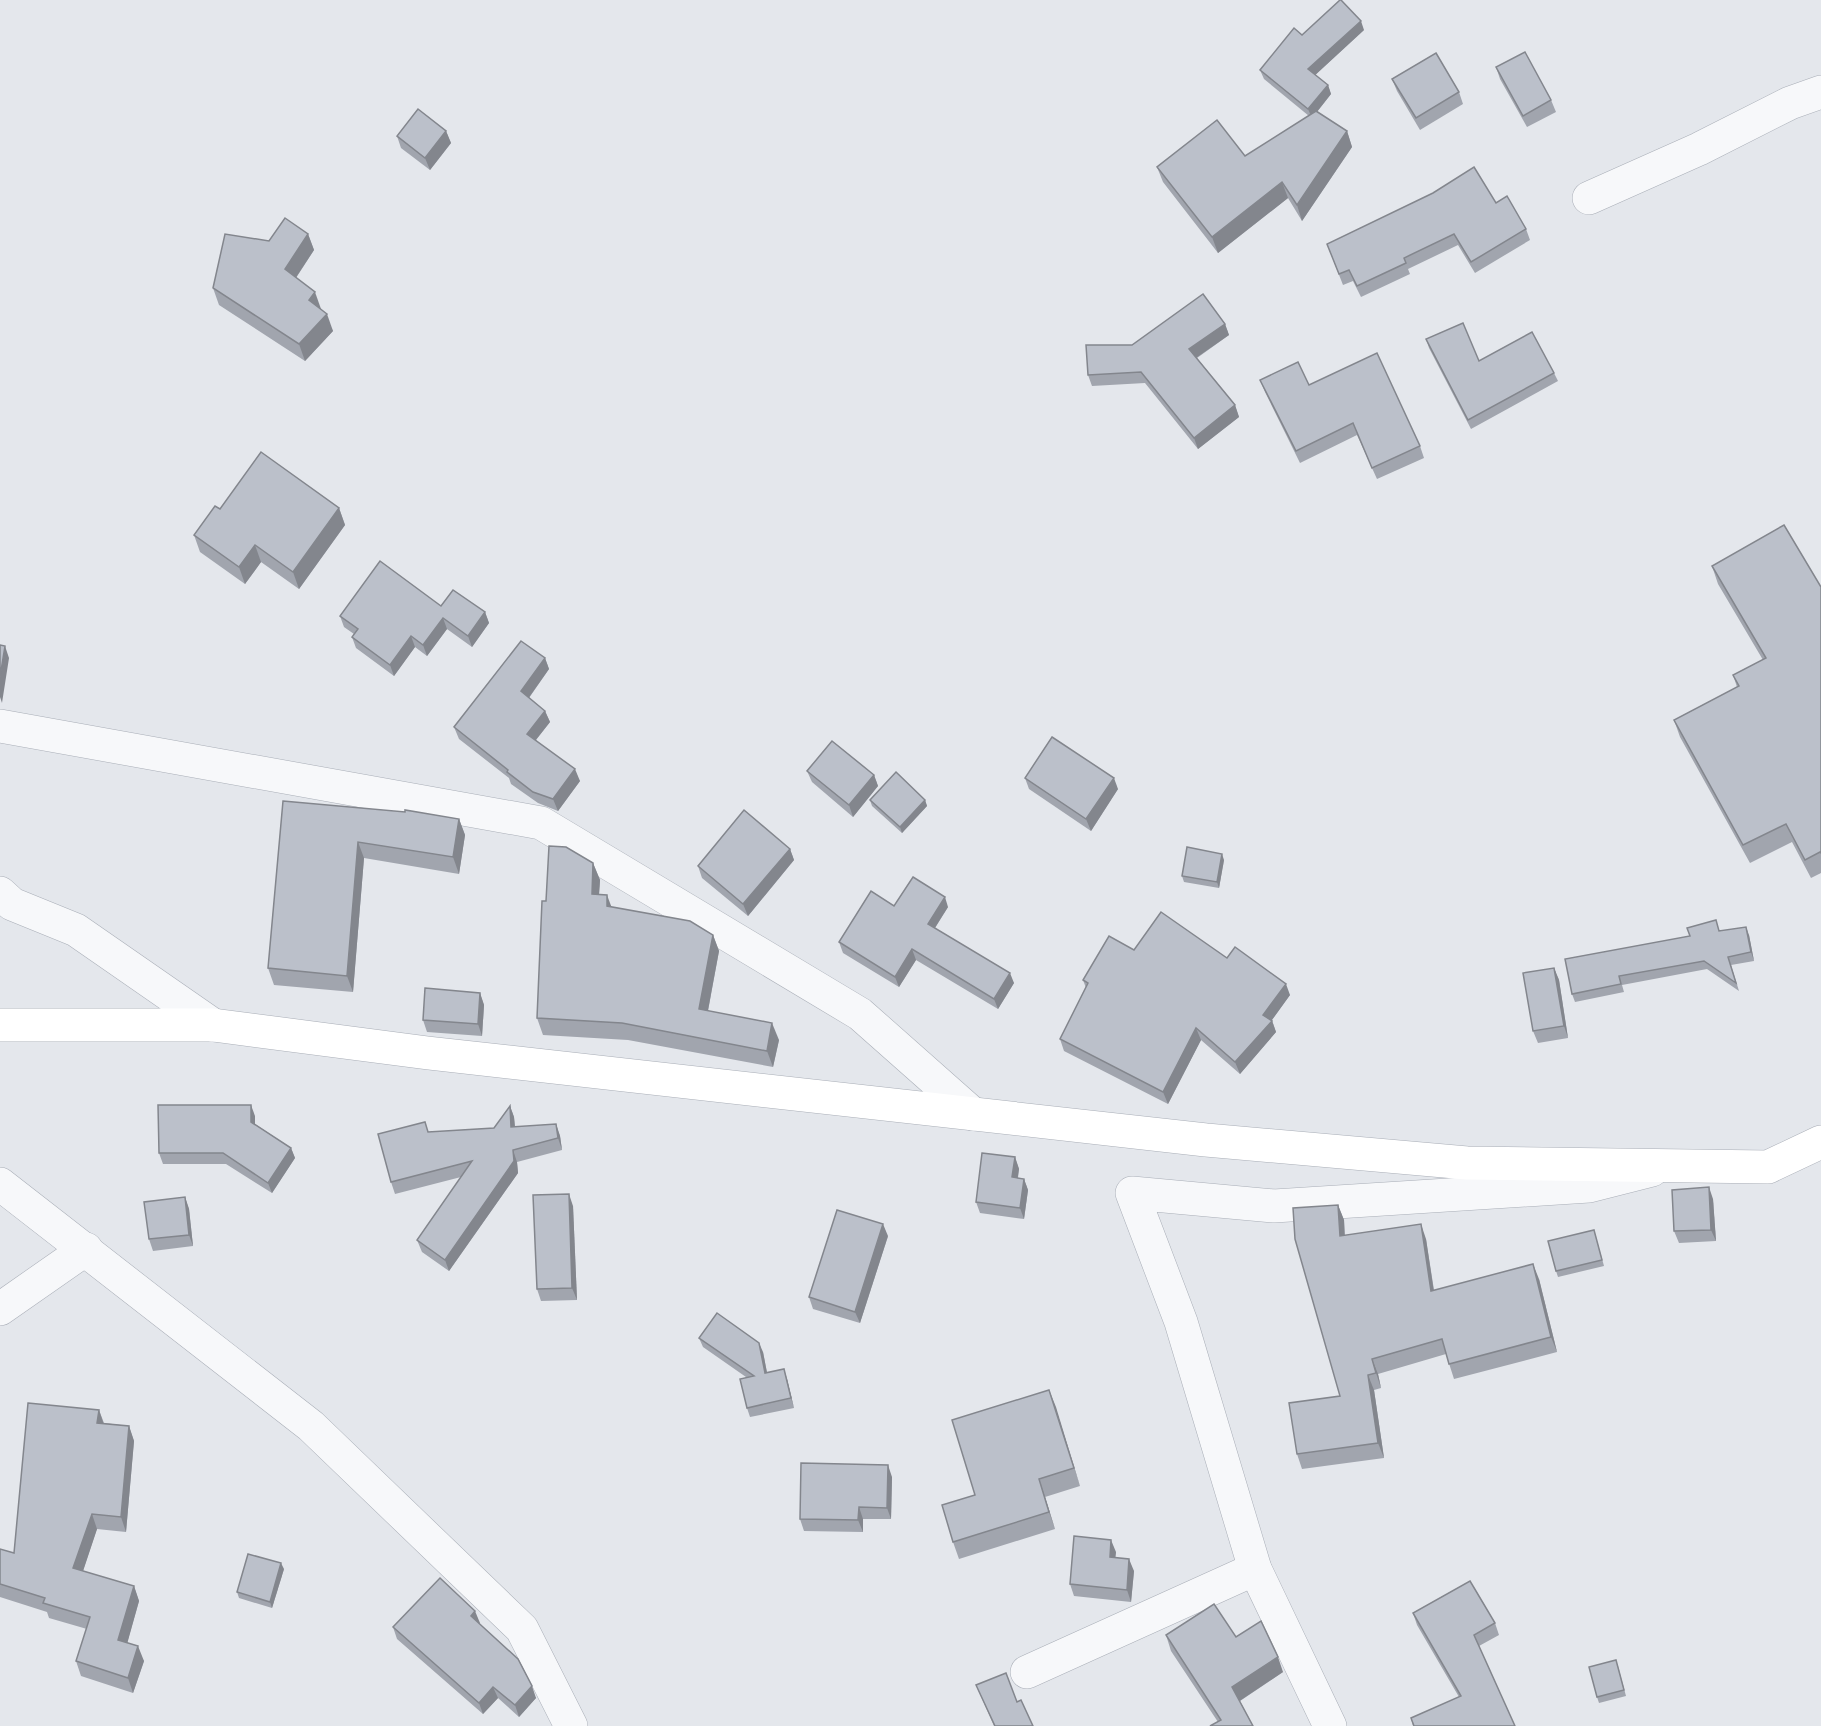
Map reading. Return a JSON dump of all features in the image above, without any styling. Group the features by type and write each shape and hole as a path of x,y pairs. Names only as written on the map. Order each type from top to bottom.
{"street":[{"path":"1589,198 1699,149 1790,103 1821,92"},
{"path":"0,726 541,823 860,1014 973,1114"},
{"path":"0,893 12,904 76,930 213,1025"},
{"path":"0,1025 213,1025 428,1053 1206,1140 1467,1163 1768,1167 1821,1142"},
{"path":"1330,1726 1255,1569 1181,1322 1132,1193 1274,1206 1589,1186 1674,1164"},
{"path":"0,1184 311,1426 522,1629 571,1726"},
{"path":"0,1309 86,1249"},
{"path":"1026,1672 1255,1569"}],"building":[{"path":"1340,0 1361,21 1308,69 1328,85 1308,109 1260,70 1294,28 1302,35"},
{"path":"1525,52 1551,100 1523,116 1496,67"},
{"path":"1436,53 1459,92 1416,118 1392,79"},
{"path":"418,109 446,131 425,158 397,136"},
{"path":"1316,111 1347,131 1297,205 1282,182 1212,237 1157,167 1217,120 1245,156"},
{"path":"1474,167 1496,203 1507,196 1526,229 1471,262 1454,234 1404,258 1406,263 1357,286 1349,270 1339,274 1327,244 1433,193"},
{"path":"285,218 308,234 285,269 315,292 309,300 327,314 299,344 213,288 225,234 269,241"},
{"path":"1203,294 1225,324 1189,349 1235,405 1194,438 1141,372 1088,375 1086,345 1132,345"},
{"path":"1463,323 1479,361 1532,332 1554,373 1468,420 1426,339"},
{"path":"1377,353 1420,446 1372,468 1353,423 1296,451 1260,380 1298,362 1309,385"},
{"path":"261,452 339,508 293,572 255,545 239,567 194,535 215,506 220,509"},
{"path":"1784,525 1821,587 1821,853 1805,860 1786,824 1743,845 1674,720 1739,686 1733,675 1766,658 1712,566"},
{"path":"380,561 441,606 453,590 485,612 468,636 443,618 423,645 411,636 390,665 352,637 358,629 340,616"},
{"path":"521,641 545,658 521,691 545,711 527,734 575,769 553,799 533,792 454,727"},
{"path":"0,645 5,646 0,677"},
{"path":"1052,737 1114,778 1086,819 1025,778"},
{"path":"832,741 874,775 849,805 807,771"},
{"path":"896,772 925,800 900,827 870,800"},
{"path":"283,801 405,812 405,810 459,819 453,857 358,842 347,976 268,968"},
{"path":"744,810 790,849 743,904 698,866"},
{"path":"549,846 566,847 593,863 592,894 607,895 607,906 690,921 713,935 699,1009 772,1023 767,1051 622,1023 537,1018 542,901 546,901"},
{"path":"1187,847 1222,854 1217,882 1182,876"},
{"path":"913,877 945,897 928,924 1010,973 994,999 912,949 895,977 839,942 871,891 894,906"},
{"path":"1161,912 1227,958 1235,947 1286,984 1263,1015 1272,1021 1235,1062 1196,1028 1163,1092 1060,1039 1088,983 1083,980 1109,936 1134,950"},
{"path":"1716,920 1719,931 1746,927 1751,952 1728,957 1736,983 1704,961 1619,976 1621,984 1572,994 1565,959 1690,936 1687,928"},
{"path":"1554,968 1564,1026 1533,1031 1523,973"},
{"path":"425,988 480,993 478,1024 423,1020"},
{"path":"158,1105 251,1105 251,1122 291,1148 268,1183 223,1153 159,1153"},
{"path":"510,1106 511,1127 556,1124 558,1138 513,1150 514,1161 445,1260 417,1240 472,1161 391,1182 378,1134 425,1122 428,1132 494,1128"},
{"path":"982,1153 1015,1157 1012,1177 1024,1179 1020,1208 976,1202"},
{"path":"1709,1187 1711,1230 1674,1231 1672,1190"},
{"path":"569,1194 572,1288 537,1289 533,1195"},
{"path":"185,1197 189,1235 149,1239 144,1202"},
{"path":"1338,1205 1340,1236 1421,1224 1431,1291 1533,1264 1551,1337 1449,1364 1442,1339 1372,1359 1376,1373 1368,1375 1378,1443 1297,1454 1289,1403 1340,1396 1295,1239 1293,1208"},
{"path":"837,1210 883,1224 855,1312 809,1297"},
{"path":"1594,1230 1602,1260 1556,1271 1548,1241"},
{"path":"717,1313 759,1343 765,1373 784,1369 791,1398 747,1408 740,1379 754,1376 699,1338"},
{"path":"1049,1390 1074,1468 1039,1479 1049,1512 953,1542 942,1505 975,1495 952,1420"},
{"path":"28,1403 99,1410 97,1423 129,1426 121,1517 92,1514 73,1568 134,1586 118,1640 138,1646 128,1678 76,1661 90,1617 43,1603 45,1598 0,1584 0,1549 14,1553"},
{"path":"801,1463 888,1465 887,1508 859,1507 858,1520 800,1519"},
{"path":"1074,1536 1111,1540 1110,1557 1129,1559 1127,1590 1070,1584"},
{"path":"248,1554 281,1563 270,1602 237,1592"},
{"path":"440,1578 475,1611 471,1616 518,1659 532,1686 515,1705 493,1687 479,1703 393,1627"},
{"path":"1470,1581 1495,1623 1474,1635 1515,1726 1414,1726 1411,1718 1461,1696 1413,1613"},
{"path":"1214,1604 1236,1637 1261,1621 1278,1657 1232,1687 1253,1726 1210,1726 1221,1720 1166,1635"},
{"path":"1616,1660 1624,1690 1597,1697 1589,1667"},
{"path":"1006,1673 1017,1702 1021,1700 1033,1726 995,1726 976,1685"}]}
